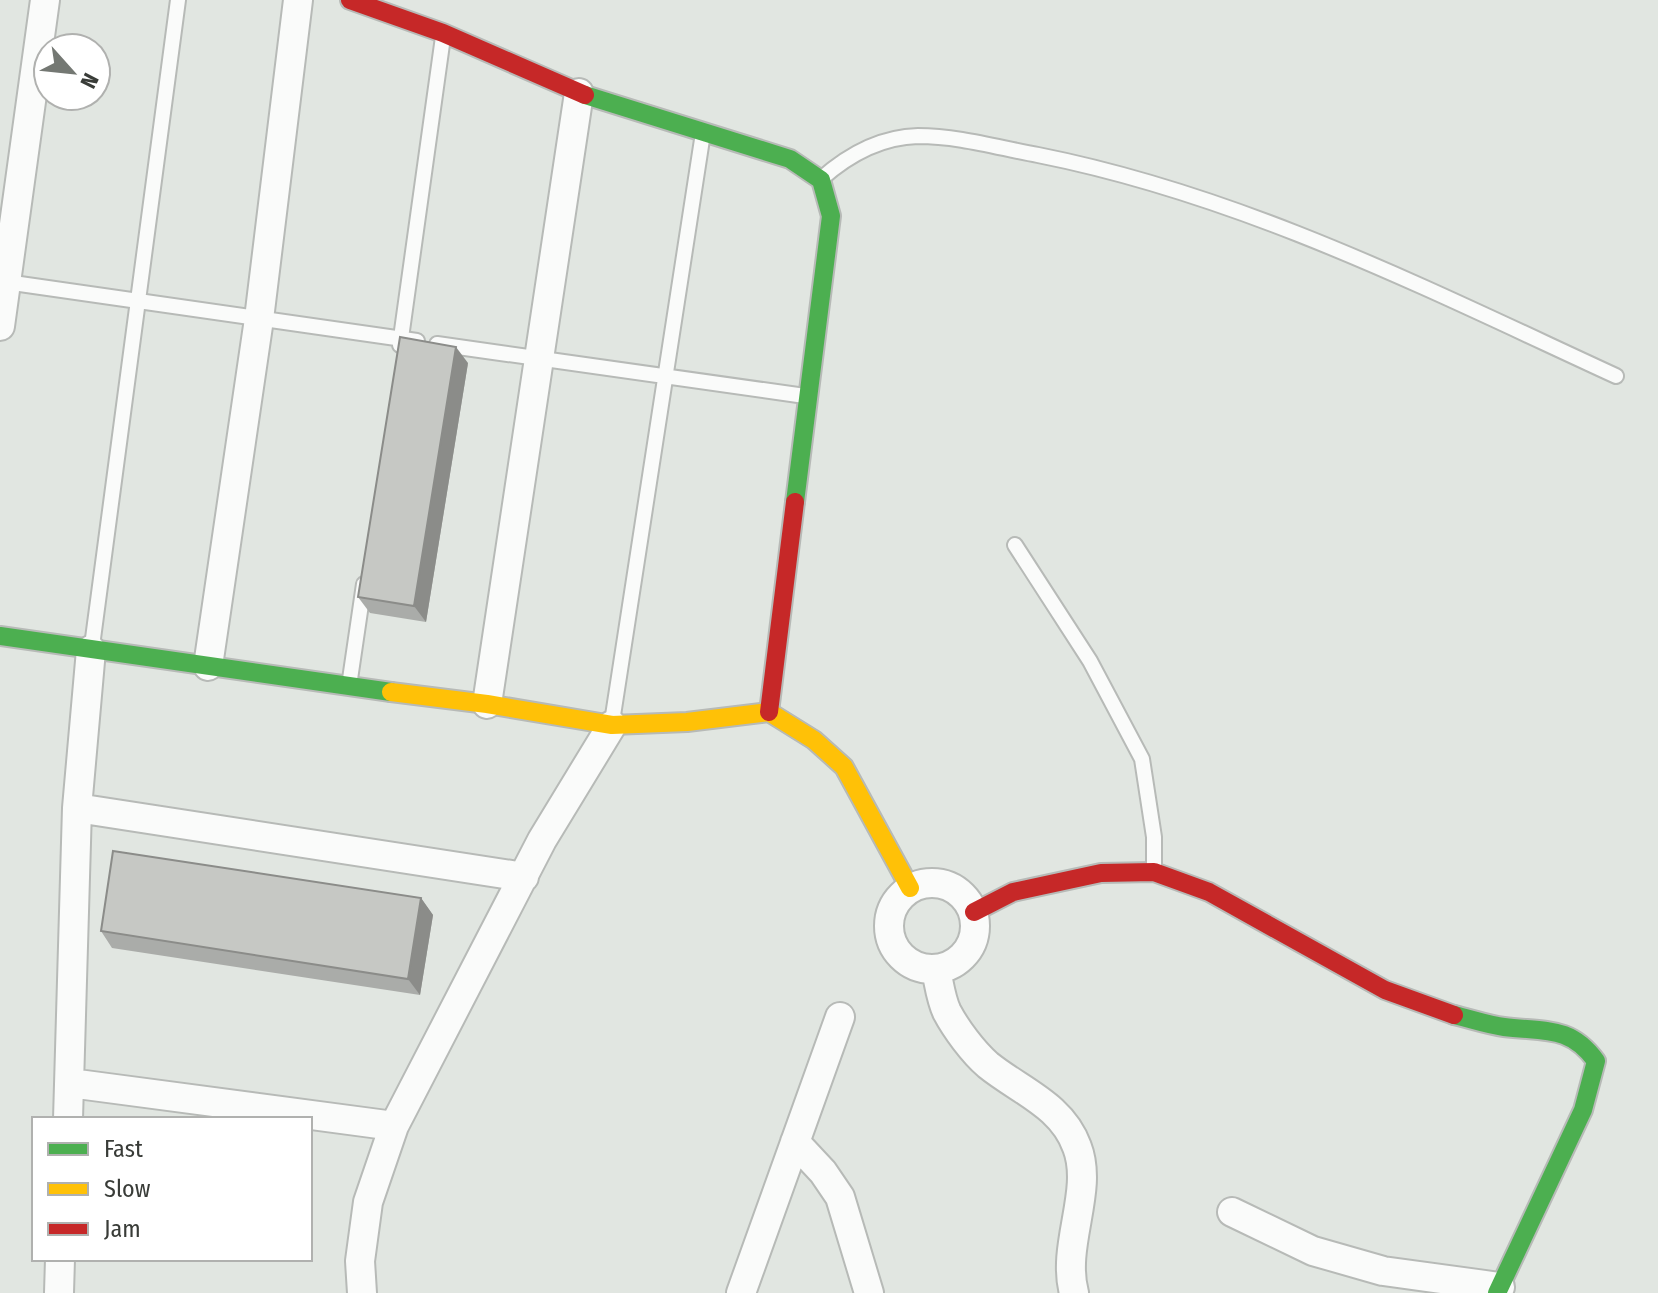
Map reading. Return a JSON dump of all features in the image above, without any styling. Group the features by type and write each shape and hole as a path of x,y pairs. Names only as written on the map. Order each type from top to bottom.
{"street":[{"path":"0,326 45,0"},
{"path":"208,666 259,319 298,0"},
{"path":"350,0 443,33 579,93 790,159 821,180 831,216 769,712"},
{"path":"487,704 579,93"},
{"path":"0,636 487,704 612,725 687,722 769,712 814,740 844,767 910,888"},
{"path":"68,1117 77,808 91,650"},
{"path":"362,1293 360,1261 368,1202 394,1126 542,840 612,725"},
{"path":"77,808 524,877"},
{"path":"974,912 1013,892 1101,873 1154,872 1209,892 1385,990 1438,1011 1500,1027 1561,1033 1583,1043 1596,1061 1583,1110 1498,1290 1383,1271 1313,1251 1232,1212"},
{"path":"922,883 947,885 968,900 974,912 976,925 969,950 948,967 936,970 908,962 897,952 891,940 889,925 892,911 899,898 910,888 922,883"},
{"path":"936,970 946,1010 966,1040 987,1064 1042,1100 1066,1127 1078,1147 1083,1175 1072,1241 1071,1282 1074,1293"},
{"path":"741,1293 840,1017"},
{"path":"70,1083 394,1126"},
{"path":"795,1142 823,1172 840,1197 869,1293"},
{"path":"59,1293 60,1261"}],"lane":[{"path":"91,650 178,0"},
{"path":"400,346 443,33"},
{"path":"612,725 703,133"},
{"path":"821,180 845,158 882,142 917,136 961,140 1108,169 1246,213 1378,267 1616,376"},
{"path":"6,282 259,319 400,346 538,358 809,397"},
{"path":"1015,545 1090,661 1142,759 1154,837 1154,872"},
{"path":"349,687 367,566"}],"building":[{"path":"400,337 456,347 414,606 358,597"},
{"path":"113,851 421,898 408,979 101,931"}],"traffic: fast":[{"path":"585,95 790,159 821,180 831,216 795,502"},
{"path":"0,636 391,692"},
{"path":"1454,1015 1498,1026 1555,1032 1576,1041 1596,1061 1583,1110 1497,1293"}],"traffic: slow":[{"path":"391,692 612,725 687,722 769,712 814,740 844,767 910,888"}],"traffic: jam":[{"path":"350,0 443,33 585,95"},
{"path":"769,712 795,502"},
{"path":"974,912 1013,892 1101,873 1154,872 1209,892 1385,990 1454,1015"}]}
